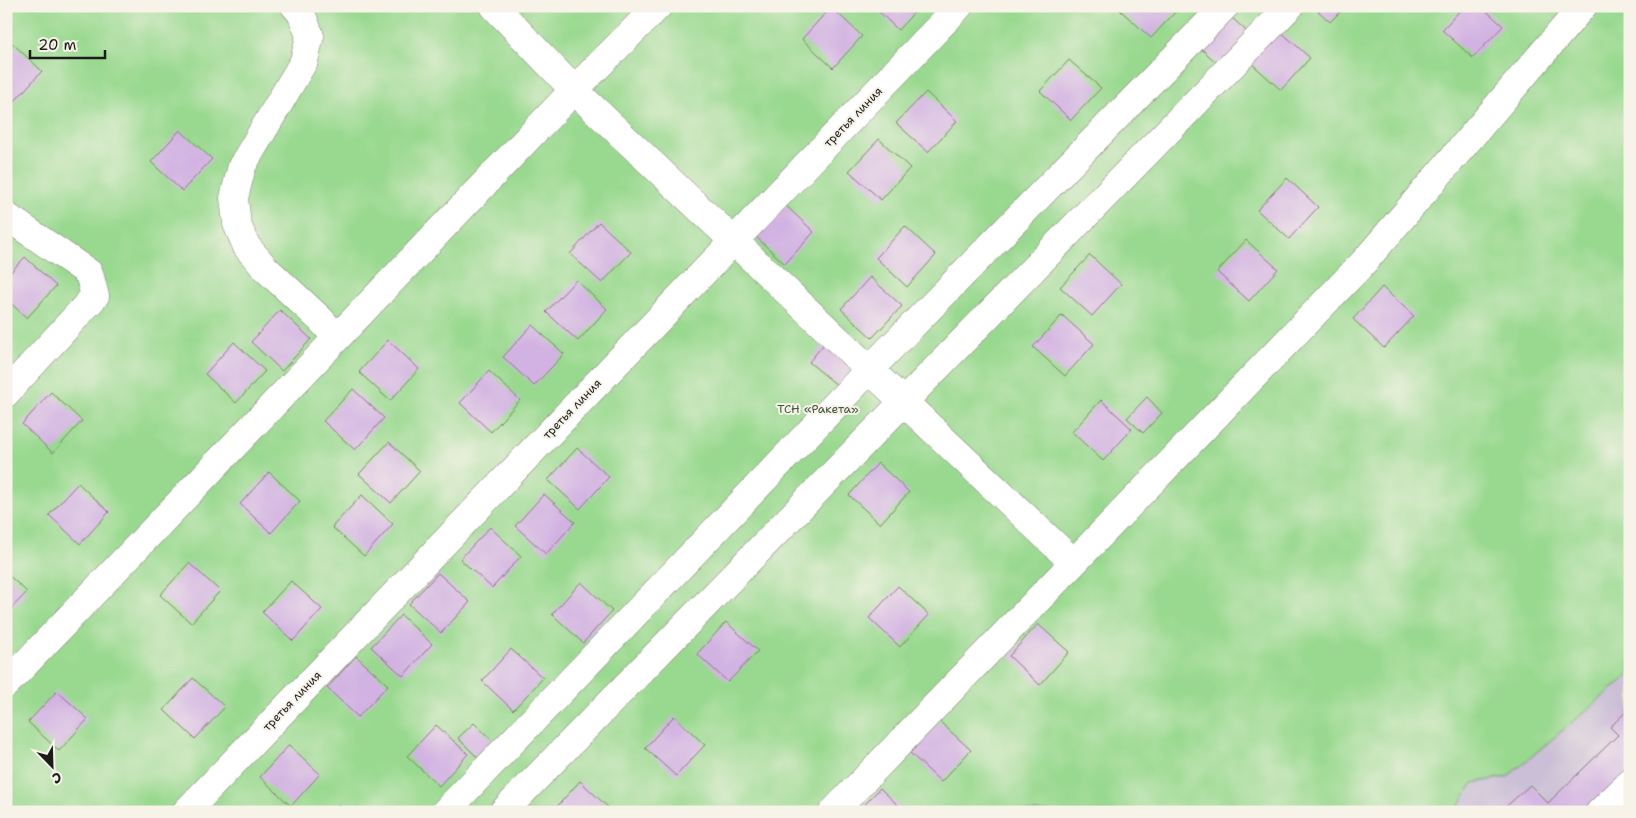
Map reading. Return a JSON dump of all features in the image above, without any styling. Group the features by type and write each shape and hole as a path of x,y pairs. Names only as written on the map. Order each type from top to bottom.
{"lane":[{"path":"295,6 301,13 310,36 304,62 242,166 234,198 237,224 247,247 266,269 321,320 337,338"},
{"path":"494,6 574,90 1073,562"},
{"path":"6,684 574,90 658,6"},
{"name":"третья линия","path":"186,812 960,6"},
{"path":"444,812 869,370 1225,6"},
{"path":"503,812 1290,6"},
{"path":"833,812 1363,263 1583,6"},
{"path":"6,216 89,273 95,296 6,393"},
{"path":"1600,812 1630,783"}],"shaded area":[{"path":"1630,674 1630,812 1455,812 1473,783 1507,777"}],"green space":[{"name":"ТСН «Ракета»","path":"6,6 1630,6 1630,674 1507,777 1473,783 1455,812 6,812"}],"building":[{"path":"873,6 920,6 898,30"},
{"path":"1123,6 1181,6 1151,38 1120,10"},
{"path":"1313,6 1346,6 1330,22"},
{"path":"1464,6 1481,6 1503,26 1473,58 1442,30"},
{"path":"831,7 862,36 833,68 802,39"},
{"path":"1220,7 1252,36 1222,68 1191,39"},
{"path":"1278,29 1310,58 1281,90 1249,61"},
{"path":"11,42 42,71 13,103 6,97 6,47"},
{"path":"1069,60 1101,88 1071,120 1040,91"},
{"path":"926,92 957,121 928,152 896,123"},
{"path":"180,130 212,159 182,191 151,162"},
{"path":"879,139 910,168 881,200 849,171"},
{"path":"1287,178 1318,207 1289,239 1257,210"},
{"path":"783,203 814,232 785,264 754,235"},
{"path":"599,222 631,252 602,283 570,254"},
{"path":"905,226 936,255 907,287 876,258"},
{"path":"1246,240 1278,269 1249,301 1217,272"},
{"path":"1090,255 1121,284 1092,316 1060,287"},
{"path":"25,257 56,286 27,318 6,299 6,277"},
{"path":"870,277 902,306 872,338 841,309"},
{"path":"576,280 607,309 578,341 546,312"},
{"path":"1382,287 1414,316 1384,348 1353,319"},
{"path":"280,310 311,339 282,371 251,342"},
{"path":"1062,315 1094,344 1065,376 1033,347"},
{"path":"532,325 564,354 534,386 503,357"},
{"path":"828,339 857,363 838,386 809,362"},
{"path":"388,340 419,369 390,401 359,372"},
{"path":"234,342 265,371 236,403 205,374"},
{"path":"489,371 520,400 491,432 460,403"},
{"path":"353,389 384,418 355,450 323,421"},
{"path":"51,392 82,421 53,453 22,424"},
{"path":"1147,397 1162,413 1143,433 1127,418"},
{"path":"1101,400 1132,429 1103,461 1072,432"},
{"path":"389,442 420,471 391,503 359,474"},
{"path":"577,448 609,477 580,509 548,480"},
{"path":"878,463 909,492 880,524 849,495"},
{"path":"269,472 300,501 271,533 240,504"},
{"path":"78,483 109,512 80,544 49,515"},
{"path":"544,494 575,522 546,554 515,526"},
{"path":"362,495 393,524 364,556 332,527"},
{"path":"490,527 521,556 492,588 460,559"},
{"path":"189,563 220,591 191,623 160,595"},
{"path":"6,573 27,592 6,614"},
{"path":"438,573 470,602 441,633 409,604"},
{"path":"291,581 322,609 293,641 262,612"},
{"path":"581,582 612,611 583,643 552,614"},
{"path":"898,586 929,615 900,647 869,618"},
{"path":"401,615 432,644 403,676 371,647"},
{"path":"726,622 758,651 728,682 697,654"},
{"path":"1038,624 1069,652 1040,685 1009,656"},
{"path":"511,649 543,678 513,710 482,681"},
{"path":"356,656 388,685 358,717 327,688"},
{"path":"193,678 225,707 195,739 164,710"},
{"path":"57,691 88,719 59,751 28,722"},
{"path":"1628,710 1630,711 1630,763 1625,767 1617,783 1586,812 1500,812 1530,785 1548,803 1618,735 1610,727"},
{"path":"674,716 705,745 676,776 645,748"},
{"path":"939,721 971,750 941,782 910,753"},
{"path":"474,723 496,744 480,760 458,738"},
{"path":"436,725 468,754 439,786 407,756"},
{"path":"289,745 320,774 291,806 260,777"},
{"path":"580,781 611,810 609,812 552,812"},
{"path":"880,788 905,812 858,812"},
{"path":"1630,803 1630,812 1620,812"},
{"path":"338,805 346,812 332,812"}]}
